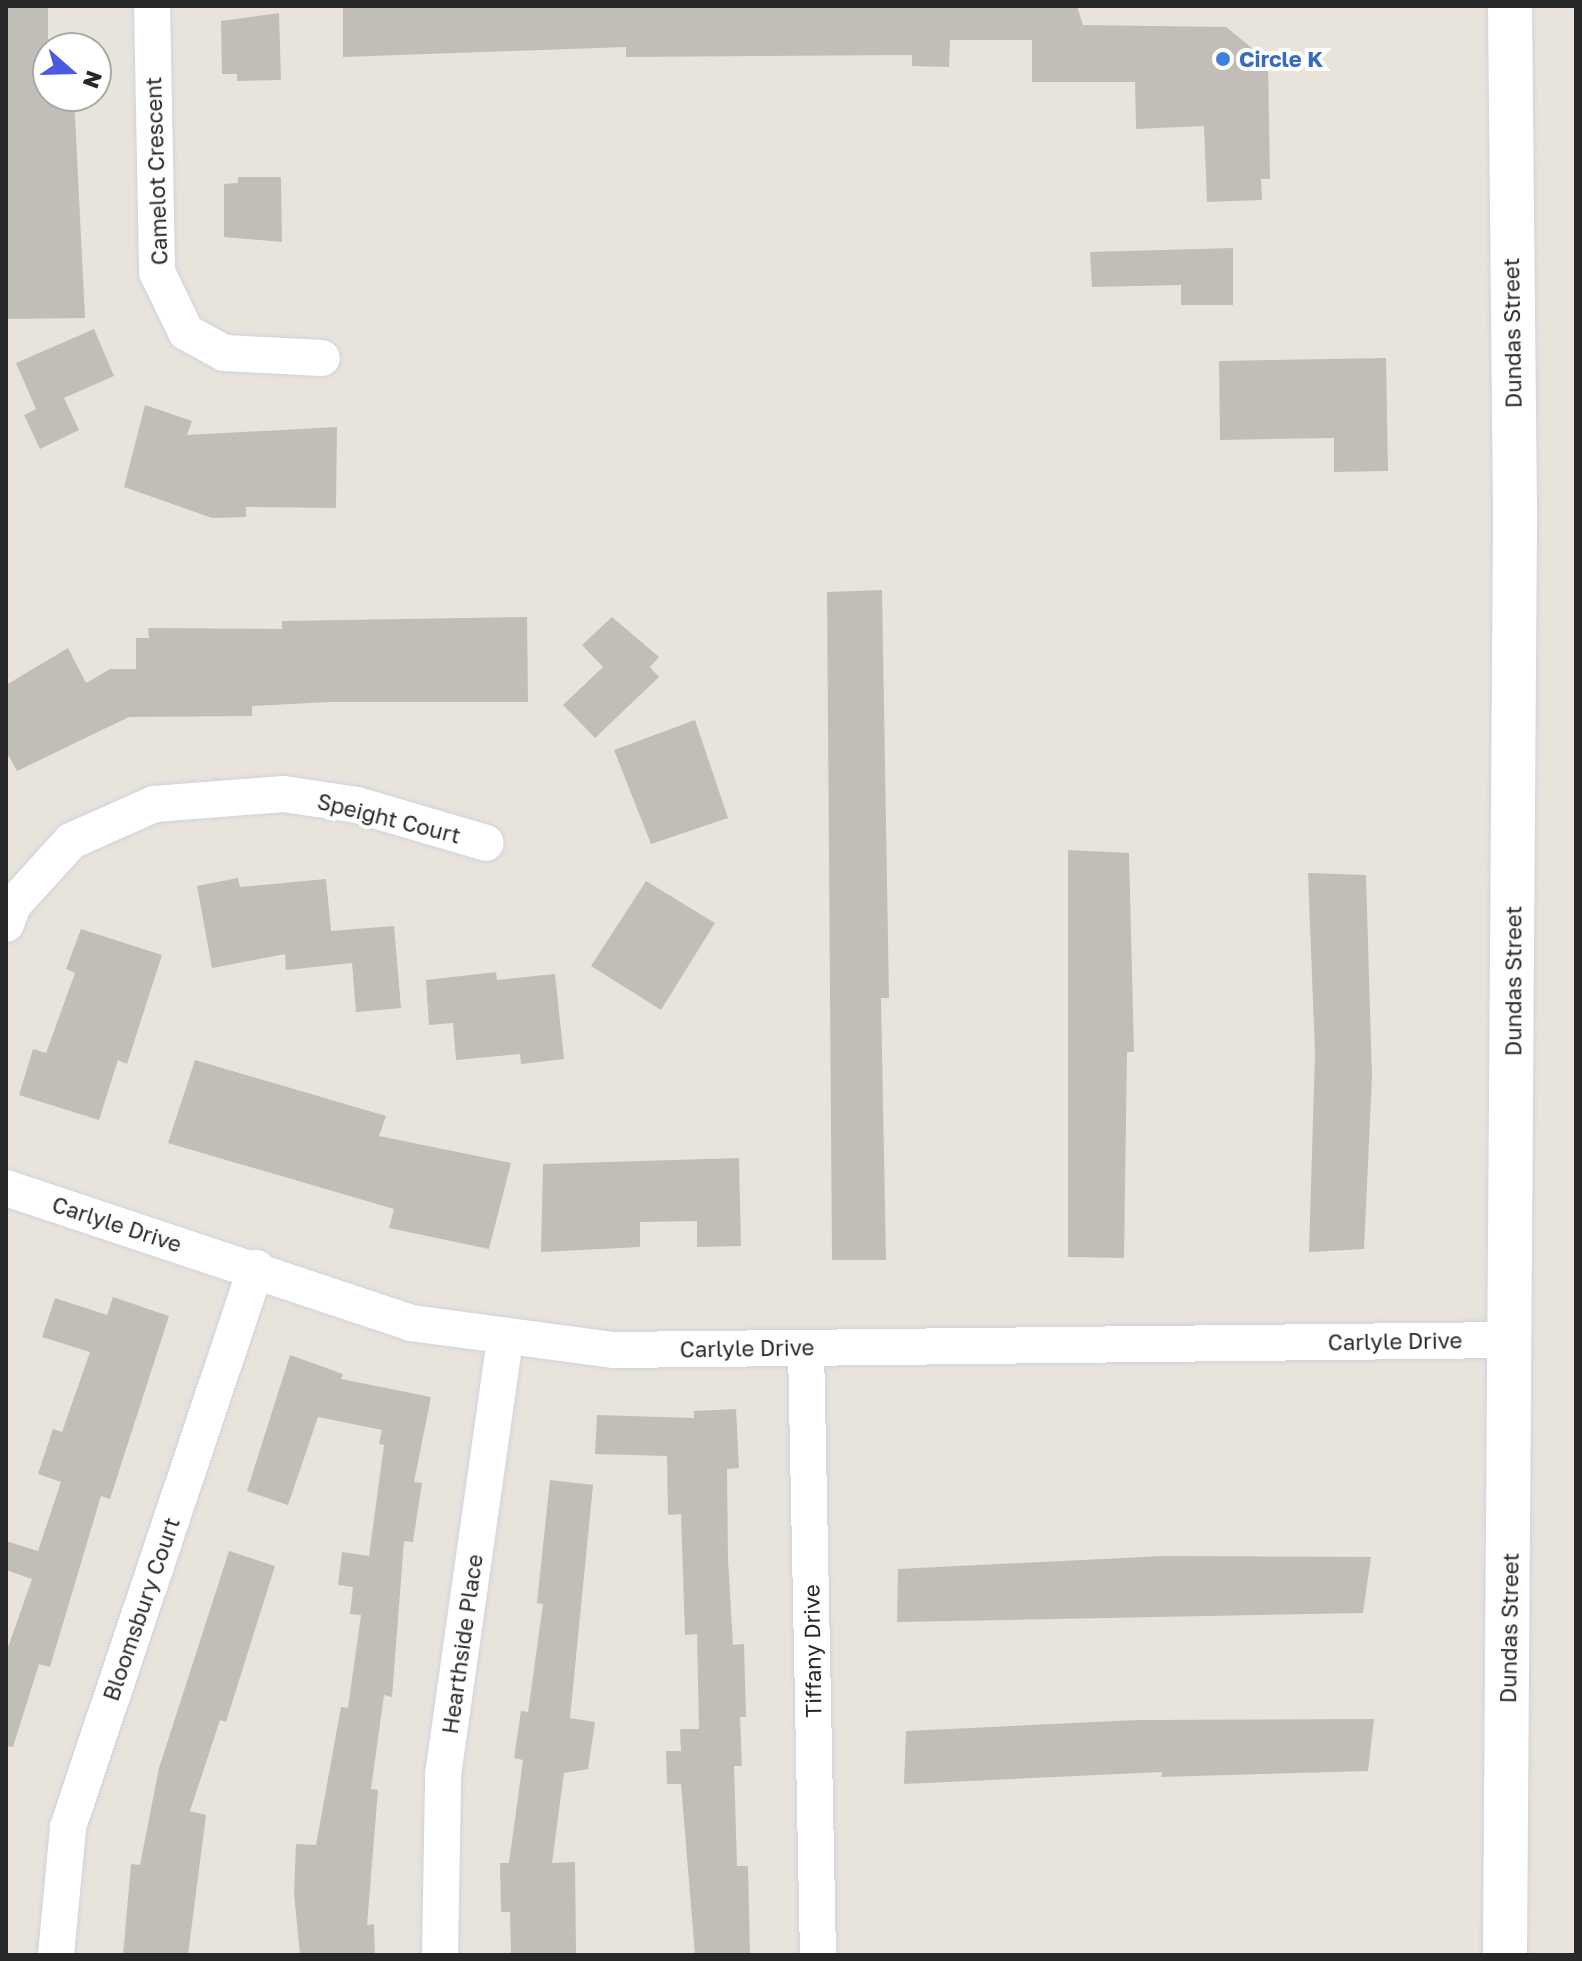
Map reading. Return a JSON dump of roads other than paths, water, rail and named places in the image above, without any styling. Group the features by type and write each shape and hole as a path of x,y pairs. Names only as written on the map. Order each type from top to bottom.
{"main road":[{"name":"Dundas Street","path":"1505,1955 1512,1340 1510,6"}],"street":[{"name":"Camelot Crescent","path":"152,6 157,272 168,296 186,332 224,353 322,358"},
{"name":"Speight Court","path":"6,924 13,905 71,841 154,804 284,794 357,805 486,843"},
{"name":"Carlyle Drive","path":"6,1188 256,1268 411,1323 614,1350 1512,1340"},
{"name":"Bloomsbury Court","path":"56,1955 68,1827 256,1268"},
{"name":"Hearthside Place","path":"440,1955 443,1775 506,1335"},
{"name":"Tiffany Drive","path":"806,1348 818,1955"}],"place":[{"name":"Circle K","path":"1223,59"}]}
